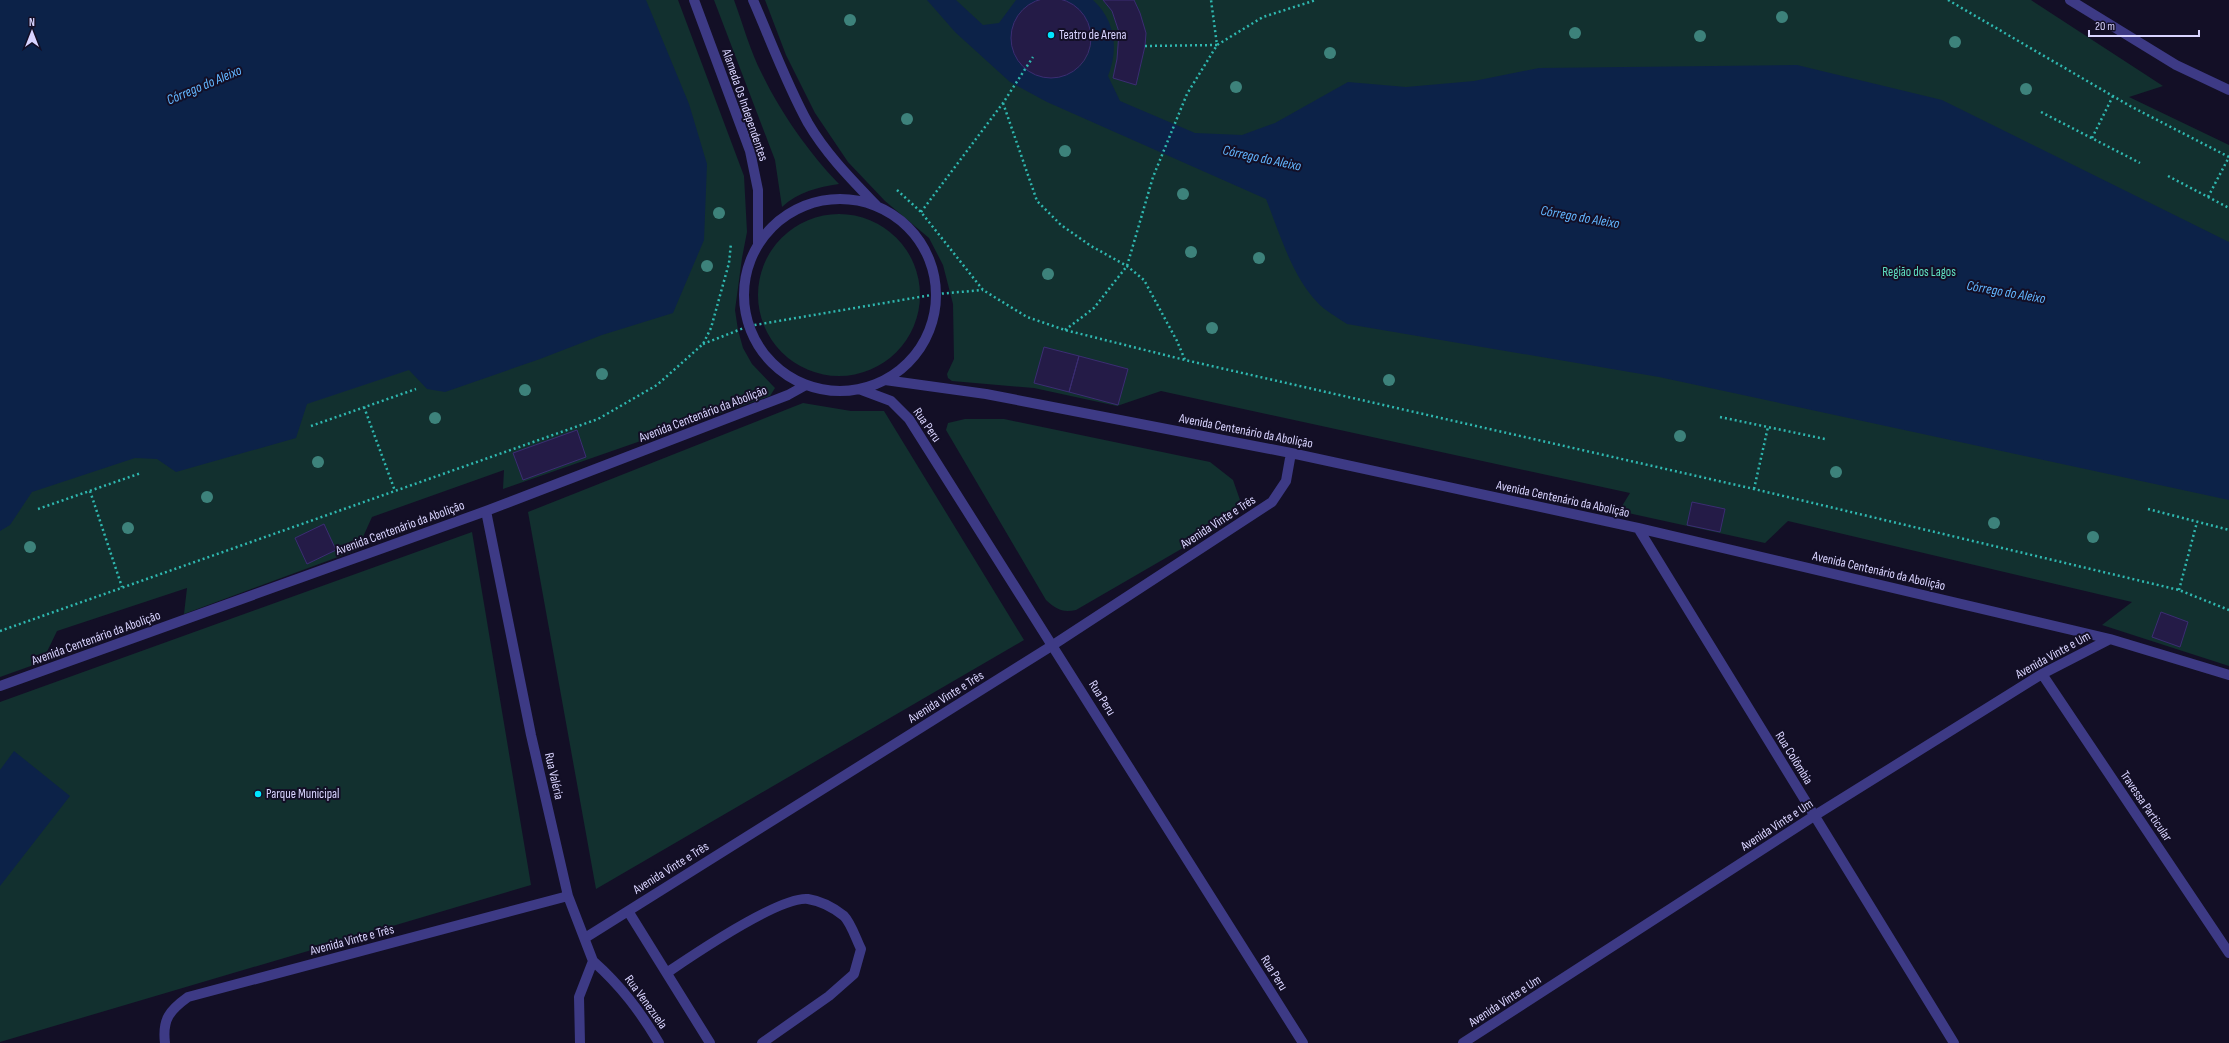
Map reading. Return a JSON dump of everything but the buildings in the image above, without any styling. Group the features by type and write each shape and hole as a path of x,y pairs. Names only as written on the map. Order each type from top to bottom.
{"street":[{"name":"Alameda Os Independentes","path":"694,0 750,151 758,190 758,244"},
{"path":"753,0 776,58 809,124 840,168 878,207"},
{"path":"2070,0 2176,65 2229,90"},
{"path":"834,199 856,201 878,207 897,218 913,233 926,251 934,272 937,294 934,316 927,337 906,365 885,380 859,389 832,391 806,385 781,371 776,366 762,351 749,326 743,298 747,271 758,244 777,223 790,213 811,204 834,199"},
{"name":"Avenida Centenário da Abolição","path":"885,380 986,394 1291,453 1638,528 2110,638 2229,675"},
{"name":"Avenida Centenário da Abolição","path":"0,686 486,511 788,396 806,385"},
{"name":"Rua Peru","path":"859,389 891,401 909,419 1303,1043"},
{"name":"Avenida Vinte e Três","path":"584,938 1053,645 1272,502 1286,481 1291,453"},
{"name":"Rua Valéria","path":"486,511 531,735 568,896 593,961"},
{"name":"Rua Colômbia","path":"1638,528 1954,1043"},
{"name":"Avenida Vinte e Um","path":"1463,1043 1814,816 2042,674 2110,638"},
{"name":"Travessa Particular","path":"2042,674 2229,953"},
{"name":"Avenida Vinte e Três","path":"165,1043 164,1034 170,1010 188,997 568,896"},
{"path":"668,972 741,925 790,903 807,899 830,906 845,918 861,948 854,974 830,996 762,1043"},
{"path":"628,911 668,972 710,1043"},
{"path":"580,1043 579,997 593,961"},
{"name":"Rua Venezuela","path":"593,961 617,983 640,1012 659,1043"}],"path":[{"path":"1211,0 1217,45"},
{"path":"1065,330 1094,308 1127,266 1138,233 1153,177 1163,152 1188,94 1217,45 1263,17 1316,0"},
{"path":"1948,0 2113,96 2229,157 2208,197"},
{"path":"1145,46 1217,45"},
{"path":"921,212 1003,102 1033,57"},
{"path":"2092,138 2113,96"},
{"path":"1003,102 1037,201 1061,225 1090,246 1127,266 1144,280 1177,341 1185,360"},
{"path":"2041,112 2140,163"},
{"path":"2168,176 2229,208"},
{"path":"894,188 921,212 983,290 1027,317 1065,330 1185,360 1754,489 2179,590 2229,610"},
{"path":"703,344 711,328 729,263 732,241"},
{"path":"0,631 598,419 657,385 703,344 749,326 937,294 983,290"},
{"path":"312,426 416,389"},
{"path":"364,407 395,491"},
{"path":"1720,417 1825,439"},
{"path":"1754,489 1768,427"},
{"path":"38,509 141,474"},
{"path":"90,491 122,587"},
{"path":"2148,509 2229,530"},
{"path":"2179,590 2197,522"}],"green space":[{"path":"0,0 678,0 744,176 747,232 735,310 738,330 743,348 752,364 775,388 770,396 503,489 504,470 372,517 357,550 184,614 187,588 57,631 42,662 0,677"},
{"path":"714,0 734,0 754,56 770,89 806,146 839,184 809,191 788,202 782,207 775,160"},
{"name":"Região dos Lagos","path":"765,0 2031,0 2163,86 2129,97 2229,145 2229,666 2102,625 2132,602 1788,521 1765,543 1619,511 1630,493 1161,391 1117,406 1034,388 952,381 948,378 947,374 954,359 953,304 943,265 929,238 885,201 848,162 815,113 786,55"},
{"path":"839,214 870,220 890,232 902,244 914,264 920,295 914,326 902,346 890,358 870,370 839,376 808,370 788,358 776,346 764,326 758,295 764,264 776,244 788,232 808,220"},
{"path":"803,403 851,411 884,411 1024,640 596,889 528,512"},
{"path":"965,419 1004,419 1210,462 1233,480 1240,500 1233,519 1076,610 1063,611 1053,606 1046,600 946,430 948,423"},
{"name":"Parque Municipal","path":"472,532 531,885 0,1042 0,702"}],"water":[{"name":"Córrego do Aleixo","path":"0,0 646,0 689,104 707,164 704,240 673,313 602,335 540,359 445,392 427,389 409,370 307,404 296,438 176,472 157,459 135,458 32,492 10,525 0,531"},
{"name":"Córrego do Aleixo","path":"927,0 956,0 983,25 999,23 1016,0 1040,0 1027,6 1018,16 1013,28 1012,42 1016,54 1023,66 1034,74 1048,77 1064,75 1077,69 1086,59 1090,48 1091,34 1087,21 1077,9 1063,0 1093,0 1106,17 1113,35 1113,56 1108,76 1120,101 1195,133 1242,135 1275,123 1348,82 1406,87 1474,81 1539,68 1797,65 1942,100 2229,242 2229,500 1659,377 1347,324 1320,305 1300,279 1287,253 1266,199 1047,102 1010,82 955,32"},
{"path":"14,751 70,796 0,886 0,770"}],"place":[{"name":"Teatro de Arena","path":"1051,35"},
{"name":"Parque Municipal","path":"258,794"}]}
